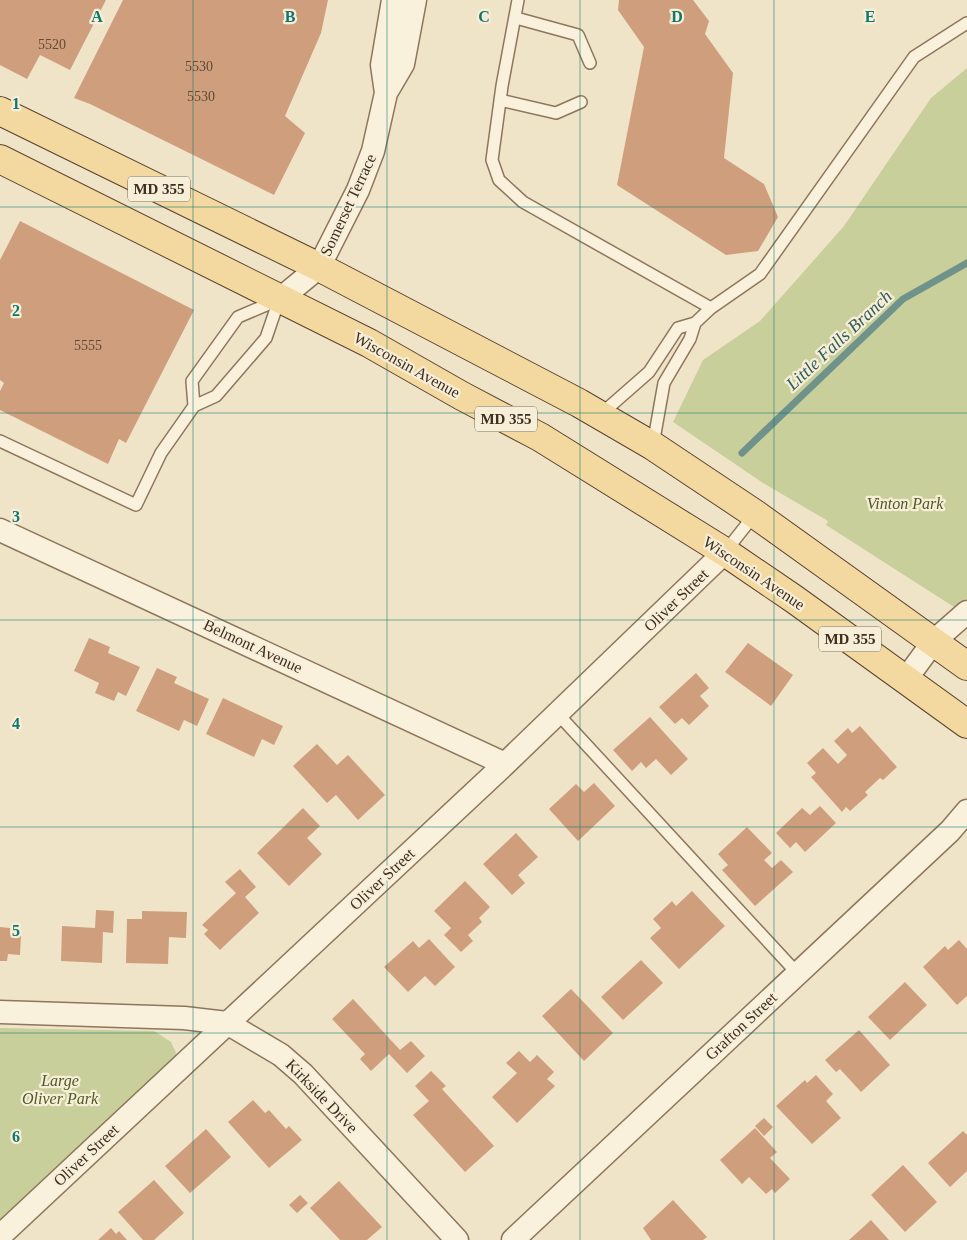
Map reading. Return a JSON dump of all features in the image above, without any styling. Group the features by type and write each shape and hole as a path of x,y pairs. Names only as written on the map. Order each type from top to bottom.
{"main road":[{"name":"MD 355","path":"0,111 319,267 600,415 653,446 755,514 967,666"},
{"name":"Wisconsin Avenue","path":"0,159 202,258 279,300 369,343 462,396 540,437 726,552 967,724"}],"street":[{"name":"Somerset Terrace","path":"386,93 382,65 392,0"},
{"name":"Somerset Terrace","path":"279,300 319,267 358,190 373,151 386,93 403,64 416,0"},
{"name":"Belmont Avenue","path":"0,530 505,764"},
{"name":"Oliver Street","path":"0,1236 505,764 726,552"},
{"path":"906,679 934,641 967,612"},
{"name":"Grafton Street","path":"513,1240 950,831 967,811"},
{"name":"Kirkside Drive","path":"0,1012 184,1018 227,1023 281,1055 303,1074 457,1240"}],"lane":[{"path":"518,0 500,100 492,160 499,180 523,202 711,308"},
{"path":"516,18 578,35 590,63"},
{"path":"600,415 649,372 678,328 695,323 711,308 760,274 914,57 967,23"},
{"path":"500,100 556,114 581,102"},
{"path":"0,441 136,504 162,453 194,406 216,396 266,338 279,300"},
{"path":"194,406 192,381 238,317 279,300"},
{"path":"653,446 664,383 690,339 695,323"},
{"name":"Oliver Street","path":"726,552 755,514"},
{"path":"557,713 797,973"}],"green space":[{"name":"Vinton Park","path":"967,68 967,599 954,607 826,525 828,521 763,483 673,422 703,360 760,321 844,226 931,98"},
{"name":"Large Oliver Park","path":"0,1028 154,1031 171,1042 177,1055 174,1063 0,1226"}],"building":[{"path":"0,0 106,0 70,70 40,55 27,79 0,65"},
{"path":"123,0 328,0 321,33 285,116 305,133 274,195 90,104 74,98"},
{"path":"619,0 693,0 709,21 705,34 733,73 724,158 764,184 778,217 758,251 726,255 617,185 644,47 618,10"},
{"path":"20,221 194,310 126,443 119,439 108,464 0,410 0,391 4,383 0,380 0,260"},
{"path":"89,638 110,647 108,653 140,667 126,696 118,692 114,701 95,693 99,683 74,671"},
{"path":"748,643 793,675 771,706 725,672"},
{"path":"157,668 177,677 174,683 209,699 197,726 184,720 179,731 136,711"},
{"path":"696,673 709,688 700,696 709,706 689,725 682,718 675,724 659,707"},
{"path":"223,698 283,726 274,745 262,739 254,757 206,734"},
{"path":"650,717 688,759 671,775 656,759 646,768 641,762 632,771 613,750"},
{"path":"860,726 897,767 883,780 880,778 865,792 868,795 850,811 846,807 842,812 811,777 816,773 807,763 823,748 838,764 847,755 834,741 848,728 852,733"},
{"path":"317,744 337,765 348,755 385,795 358,820 336,795 327,803 293,766"},
{"path":"594,783 615,806 578,841 549,809 576,784 584,792"},
{"path":"820,806 836,823 805,852 796,842 790,848 776,833 802,808 810,815"},
{"path":"303,808 320,826 307,838 322,854 289,886 257,853"},
{"path":"747,827 772,853 764,860 772,868 781,860 793,872 755,906 722,870 728,865 718,854"},
{"path":"516,833 538,857 518,875 525,883 512,895 483,864"},
{"path":"240,869 256,887 245,897 259,913 220,950 204,934 208,930 202,925 236,893 225,882"},
{"path":"465,881 490,907 479,918 482,922 468,935 473,941 461,952 444,935 451,928 434,911"},
{"path":"692,891 725,926 679,969 650,938 661,928 653,919 672,901 676,906"},
{"path":"96,910 114,911 113,933 103,932 102,963 61,961 62,926 95,928"},
{"path":"142,911 187,912 186,938 169,937 168,964 126,963 127,919 142,919"},
{"path":"0,927 10,928 10,934 21,935 20,955 8,954 7,961 0,961"},
{"path":"429,939 455,967 435,986 425,976 408,992 384,967 413,941 419,948"},
{"path":"959,940 967,949 967,996 957,1005 923,967 945,946 948,950"},
{"path":"641,960 663,983 623,1020 601,997"},
{"path":"905,982 927,1005 890,1040 868,1017"},
{"path":"571,989 613,1033 584,1061 542,1016"},
{"path":"353,999 400,1050 411,1041 425,1056 407,1073 389,1054 371,1071 360,1059 365,1054 332,1019"},
{"path":"859,1030 890,1065 861,1092 840,1069 836,1072 825,1060"},
{"path":"519,1051 530,1062 537,1055 554,1072 547,1079 555,1086 517,1123 492,1097 517,1073 506,1063"},
{"path":"431,1071 446,1086 442,1089 494,1146 465,1172 413,1115 429,1101 415,1086"},
{"path":"816,1075 833,1094 826,1101 841,1118 812,1144 776,1106 805,1080 807,1083"},
{"path":"253,1100 265,1113 269,1110 286,1129 289,1126 302,1140 269,1168 228,1122"},
{"path":"764,1118 773,1127 764,1136 755,1126"},
{"path":"755,1128 777,1152 770,1158 790,1179 775,1193 772,1189 766,1194 749,1177 742,1184 720,1160"},
{"path":"206,1129 231,1157 190,1193 165,1166"},
{"path":"963,1131 967,1135 967,1171 950,1187 928,1163"},
{"path":"903,1165 937,1202 905,1232 871,1195"},
{"path":"154,1180 184,1213 154,1240 143,1240 118,1212"},
{"path":"339,1181 382,1227 367,1240 340,1240 310,1208"},
{"path":"300,1195 308,1203 297,1213 289,1205"},
{"path":"673,1200 707,1237 703,1240 651,1240 643,1228"},
{"path":"871,1220 889,1240 849,1240"},
{"path":"111,1228 116,1234 119,1231 127,1240 98,1240"}],"waterway":[{"name":"Little Falls Branch","path":"742,453 903,299 967,263"}]}
